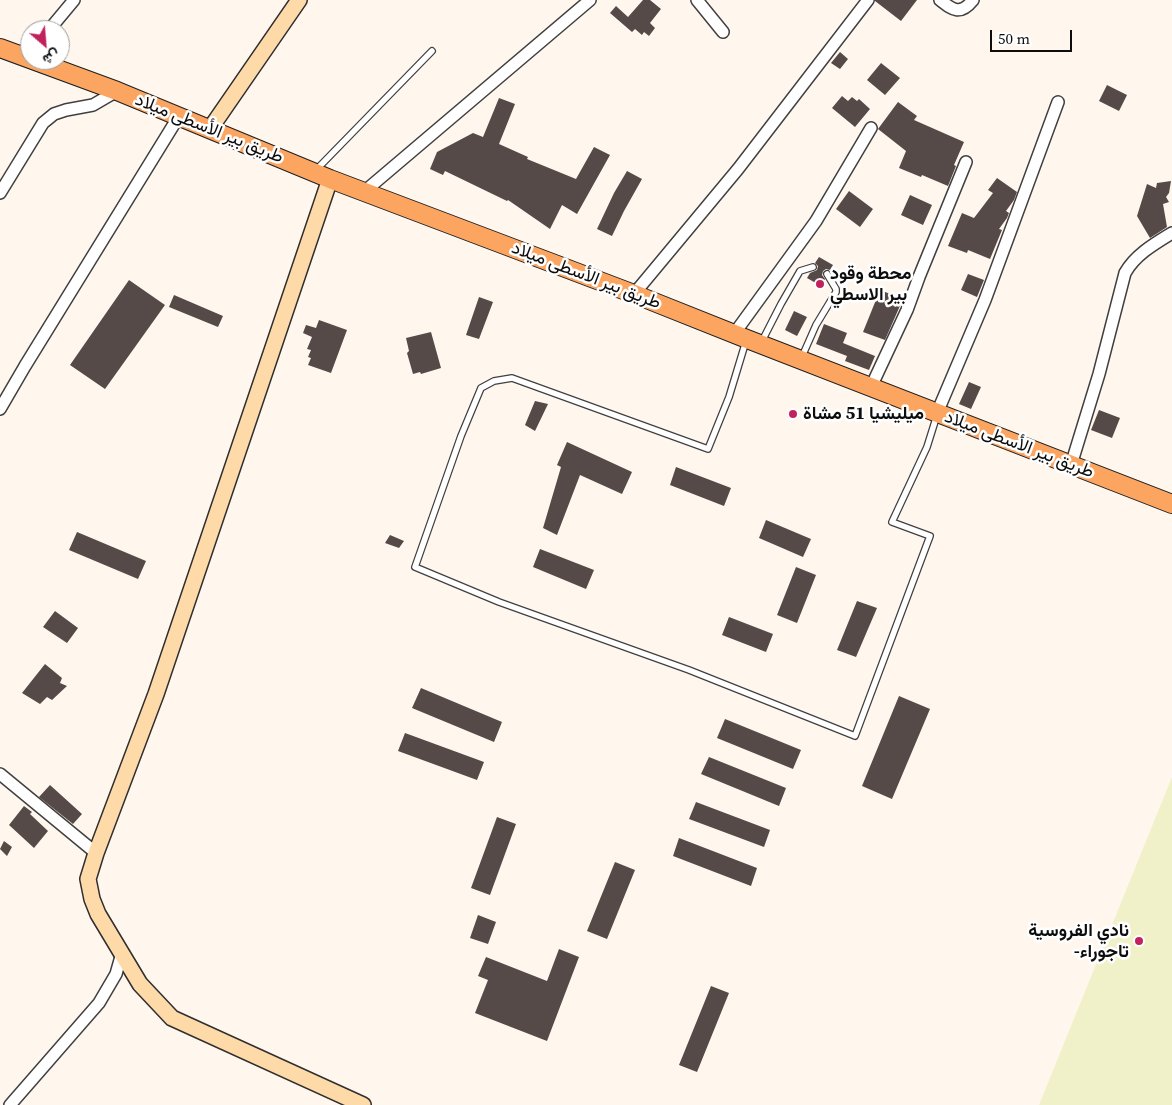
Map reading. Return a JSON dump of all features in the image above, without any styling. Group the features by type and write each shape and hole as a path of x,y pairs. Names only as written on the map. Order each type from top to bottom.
{"main road":[{"name":"طريق بير الأسطى ميلاد","path":"0,48 20,53"},
{"name":"طريق بير الأسطى ميلاد","path":"65,70 330,179 634,294 937,414 1172,504"}],"street":[{"path":"57,20 74,0"},
{"path":"210,129 299,0"},
{"path":"365,191 590,0"},
{"path":"697,0 724,32"},
{"path":"634,294 738,169 868,0"},
{"path":"940,0 955,10 962,10 973,0"},
{"path":"0,193 43,122 54,114 93,105 117,91"},
{"path":"937,414 985,300 1058,102"},
{"path":"0,409 179,116"},
{"path":"747,339 871,128"},
{"path":"871,387 907,310 922,268 966,162"},
{"path":"330,179 156,694 88,879 92,899 98,914 140,984 172,1018 364,1105"},
{"path":"1071,465 1099,374 1125,273 1130,264 1139,255 1172,233"},
{"path":"0,774 96,854"},
{"path":"10,1105 100,1003 116,974 122,953"}],"lane":[{"path":"314,172 432,51"},
{"path":"813,267 800,270 781,304 747,339 729,397 708,450 512,378 494,381 481,388 461,436 415,567 499,602 689,670 855,736 930,536 892,522 927,448 937,414"},
{"path":"801,359 816,325 836,292 827,274"}],"green space":[{"name":"نادي الفروسية -تاجوراء","path":"1172,777 1172,1105 1039,1105"}],"building":[{"path":"643,0 650,0 661,9 650,23 655,28 649,36 644,32 642,35 635,29 632,32 610,13 616,6 628,17"},
{"path":"875,0 917,0 901,21"},
{"path":"840,52 848,59 840,69 831,63"},
{"path":"881,63 900,78 885,95 867,80"},
{"path":"1107,85 1127,95 1119,111 1099,101"},
{"path":"842,96 848,101 852,97 857,101 859,99 870,109 855,127 832,108"},
{"path":"499,98 515,104 499,144 528,157 527,159 576,179 594,147 610,155 577,214 562,205 550,229 508,200 445,171 443,175 430,169 437,152 473,133 483,137"},
{"path":"898,102 917,116 914,120 964,142 954,165 956,166 948,186 899,168 906,151 878,129"},
{"path":"627,171 642,179 612,236 597,229"},
{"path":"997,178 1017,192 1006,211 1009,213 999,229 1002,230 990,259 968,250 967,253 948,246 962,213 974,218 993,193 988,190"},
{"path":"1171,181 1169,193 1166,197 1169,202 1163,204 1167,227 1150,238 1137,216 1147,184 1156,188 1157,183"},
{"path":"849,191 873,209 860,227 836,209"},
{"path":"910,195 932,205 923,225 901,215"},
{"path":"819,257 833,265 830,270 826,269 823,271 822,275 825,279 821,286 807,278 810,273 817,270 818,266 815,263"},
{"path":"968,274 984,280 977,297 961,290"},
{"path":"129,280 165,305 105,389 70,365"},
{"path":"880,290 903,299 885,340 863,332"},
{"path":"174,295 223,316 218,327 169,307"},
{"path":"479,297 493,302 479,339 466,335"},
{"path":"794,311 807,317 797,336 785,330"},
{"path":"319,320 347,330 331,373 308,365 311,358 308,357 311,350 307,349 312,337 303,333 306,325 316,328"},
{"path":"824,324 847,333 843,343 875,356 869,370 845,361 847,356 816,344"},
{"path":"431,332 441,368 421,374 420,372 413,374 407,353 409,351 406,338"},
{"path":"969,382 981,387 971,409 959,404"},
{"path":"535,401 548,404 535,431 525,425"},
{"path":"1099,410 1120,418 1112,438 1091,430"},
{"path":"567,442 632,472 622,494 580,475 557,535 543,528 561,467 557,465"},
{"path":"676,467 731,488 724,506 670,485"},
{"path":"766,520 811,539 803,557 759,538"},
{"path":"77,532 146,561 138,579 69,550"},
{"path":"390,535 404,541 399,548 385,543"},
{"path":"540,549 594,570 586,589 533,567"},
{"path":"796,567 816,575 797,623 777,615"},
{"path":"857,601 877,608 856,657 837,650"},
{"path":"55,611 78,628 67,643 43,627"},
{"path":"729,617 773,634 766,652 722,635"},
{"path":"45,664 62,678 60,683 67,686 52,700 47,697 40,704 22,693"},
{"path":"421,688 502,722 494,742 412,708"},
{"path":"899,696 930,709 892,799 862,786"},
{"path":"725,719 801,750 793,769 717,738"},
{"path":"405,733 484,762 477,780 398,751"},
{"path":"709,757 786,788 779,806 701,774"},
{"path":"50,785 82,814 73,824 39,797"},
{"path":"696,802 770,830 764,847 689,819"},
{"path":"24,806 32,812 30,814 48,831 34,848 9,825"},
{"path":"497,817 516,824 490,895 471,888"},
{"path":"679,838 757,868 751,886 673,856"},
{"path":"4,841 12,847 7,856 0,849"},
{"path":"615,862 635,870 607,939 587,931"},
{"path":"478,915 496,922 488,944 470,938"},
{"path":"559,949 579,957 547,1041 475,1013 488,980 478,976 486,957 547,981"},
{"path":"711,986 729,993 697,1072 679,1065"}],"place":[{"name":"محطة وقود بير الاسطي","path":"820,284"},
{"name":"ميليشيا 51 مشاة","path":"793,414"},
{"name":"نادي الفروسية -تاجوراء","path":"1139,941"}]}
